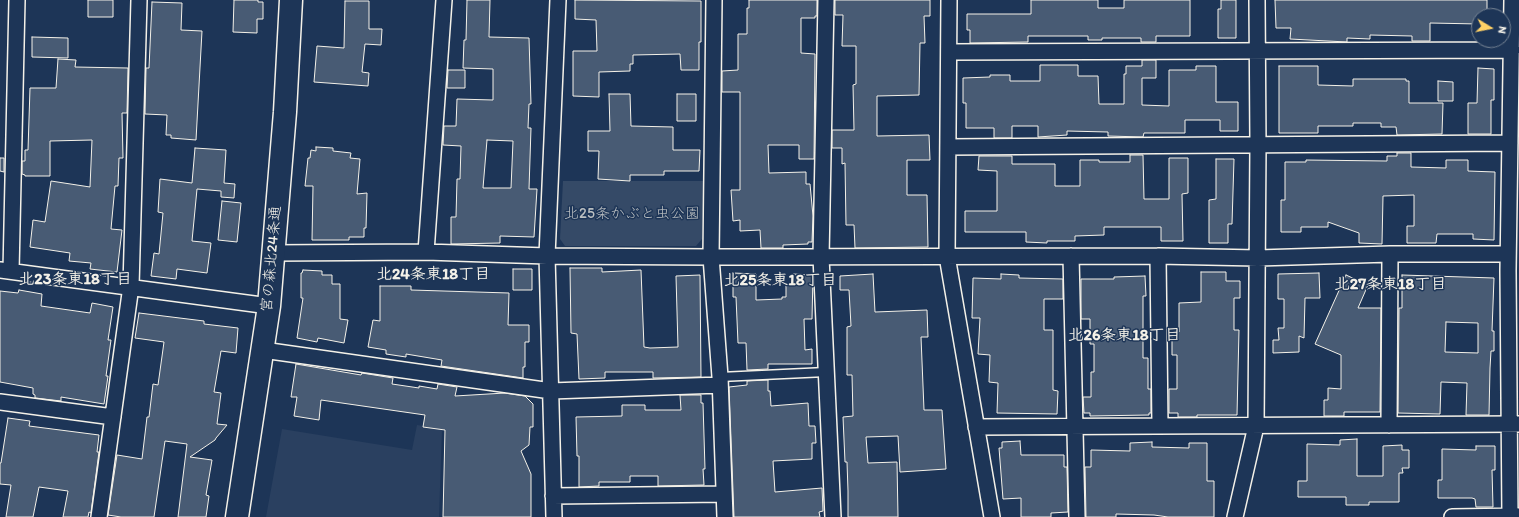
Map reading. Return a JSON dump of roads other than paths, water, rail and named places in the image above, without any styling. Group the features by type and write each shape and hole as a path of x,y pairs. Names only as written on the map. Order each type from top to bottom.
{"street":[{"path":"17,0 6,271 131,286 269,306"},
{"path":"99,517 131,286 139,0"},
{"name":"宮の森北24条通","path":"237,517 269,306 285,112 291,0"},
{"path":"426,252 444,0"},
{"path":"554,517 547,256 558,0"},
{"path":"714,0 711,256 720,381 725,517"},
{"path":"826,0 821,257 833,517"},
{"path":"949,0 947,256 992,517"},
{"path":"1235,517 1256,426 1258,258 1257,0"},
{"path":"1452,517 1513,516 1514,271 1508,254 1514,201 1514,59 1512,0"},
{"path":"949,52 1257,50 1514,59"},
{"path":"948,148 1258,145 1513,137"},
{"path":"273,253 426,252 547,256 1158,256 1258,258 1390,254 1508,254"},
{"path":"1389,425 1390,254"},
{"path":"1070,256 1077,517"},
{"path":"1158,256 1160,426"},
{"path":"263,350 551,391 720,381"},
{"path":"0,402 113,417"},
{"path":"976,427 1514,424"},
{"path":"553,496 724,494"}],"lane":[{"path":"720,381 826,372"}],"district":[{"name":"北24条東18丁目","path":"433,275"},
{"name":"北23条東18丁目","path":"75,280"},
{"name":"北25条東18丁目","path":"780,281"},
{"name":"北27条東18丁目","path":"1390,285"},
{"name":"北26条東18丁目","path":"1124,336"}],"park label":[{"name":"北25条かぶと虫公園","path":"632,214"}]}
